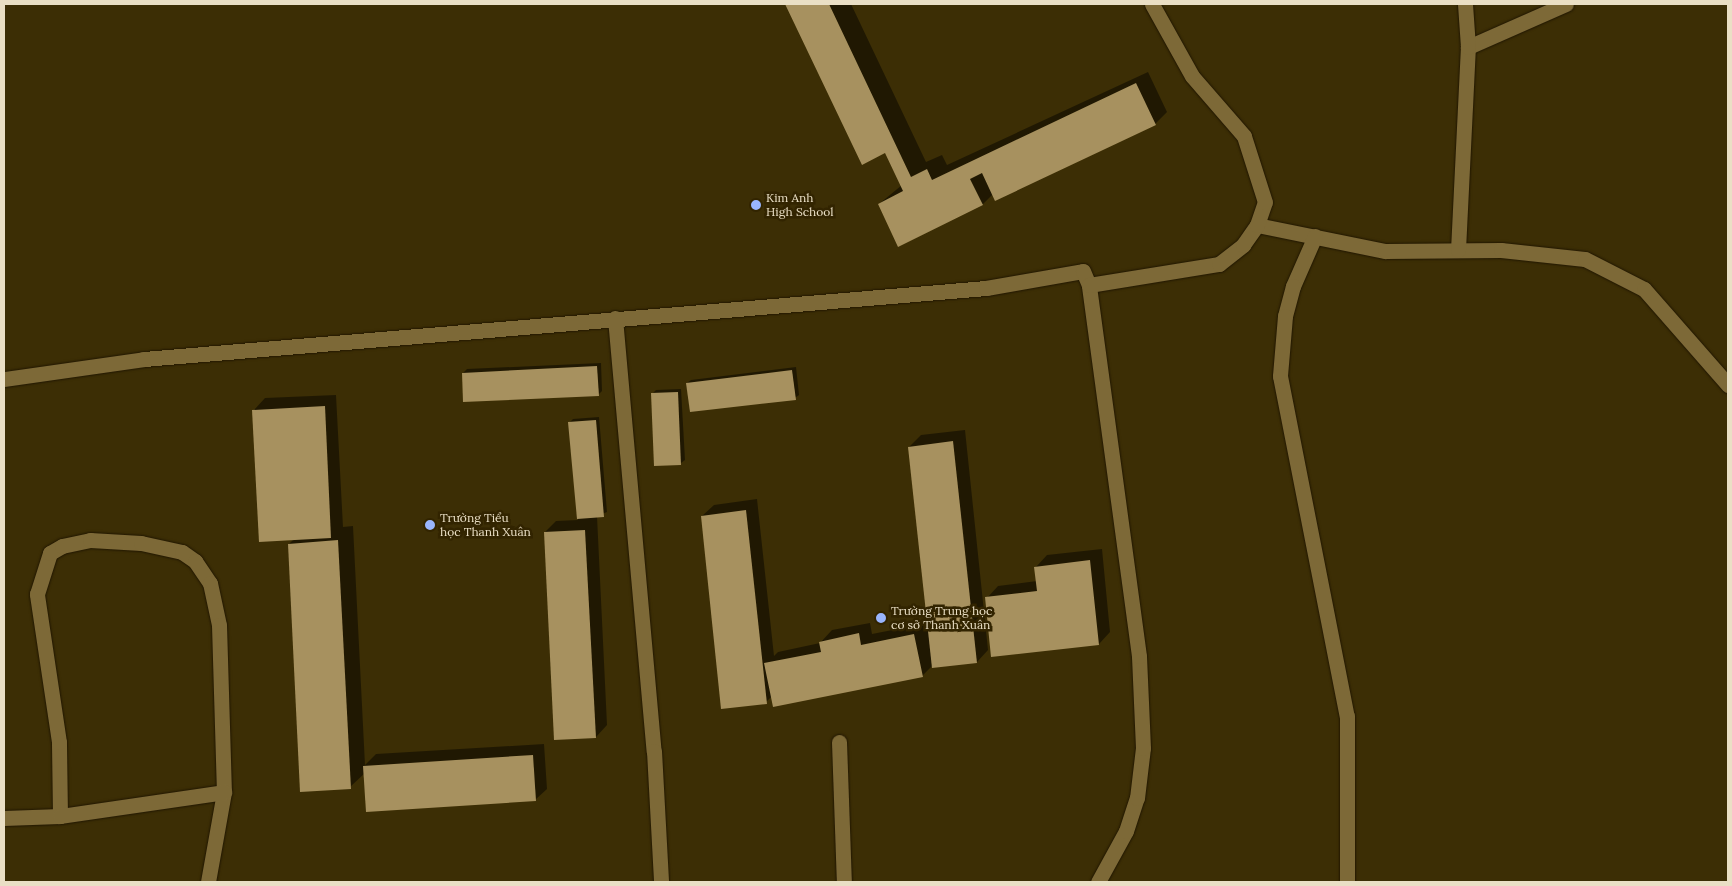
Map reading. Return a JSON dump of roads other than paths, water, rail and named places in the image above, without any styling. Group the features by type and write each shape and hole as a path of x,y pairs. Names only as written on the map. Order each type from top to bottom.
{"street":[{"path":"1089,285 1219,264 1243,245 1257,225 1265,202 1244,136 1192,76 1152,4"},
{"path":"1458,250 1468,47 1465,4"},
{"path":"1468,47 1566,4"},
{"path":"1257,225 1385,251 1502,250 1585,259 1644,289 1728,385"},
{"path":"1315,236 1293,286 1285,316 1280,376 1347,716 1347,882"},
{"path":"4,379 144,359 986,288 1083,271 1089,285 1139,656 1143,748 1137,798 1126,831 1099,882"},
{"path":"615,318 654,751 661,882"},
{"path":"60,816 59,742 37,594 50,553 62,546 90,540 141,543 182,552 195,561 210,582 219,625 224,792 208,882"},
{"path":"839,742 844,882"},
{"path":"4,818 60,816 224,792"}],"place":[{"name":"Kim Anh High School","path":"756,205"},
{"name":"Trường Tiểu học Thanh Xuân","path":"430,525"},
{"name":"Trường Trung học cơ sở Thanh Xuân","path":"881,618"}]}
